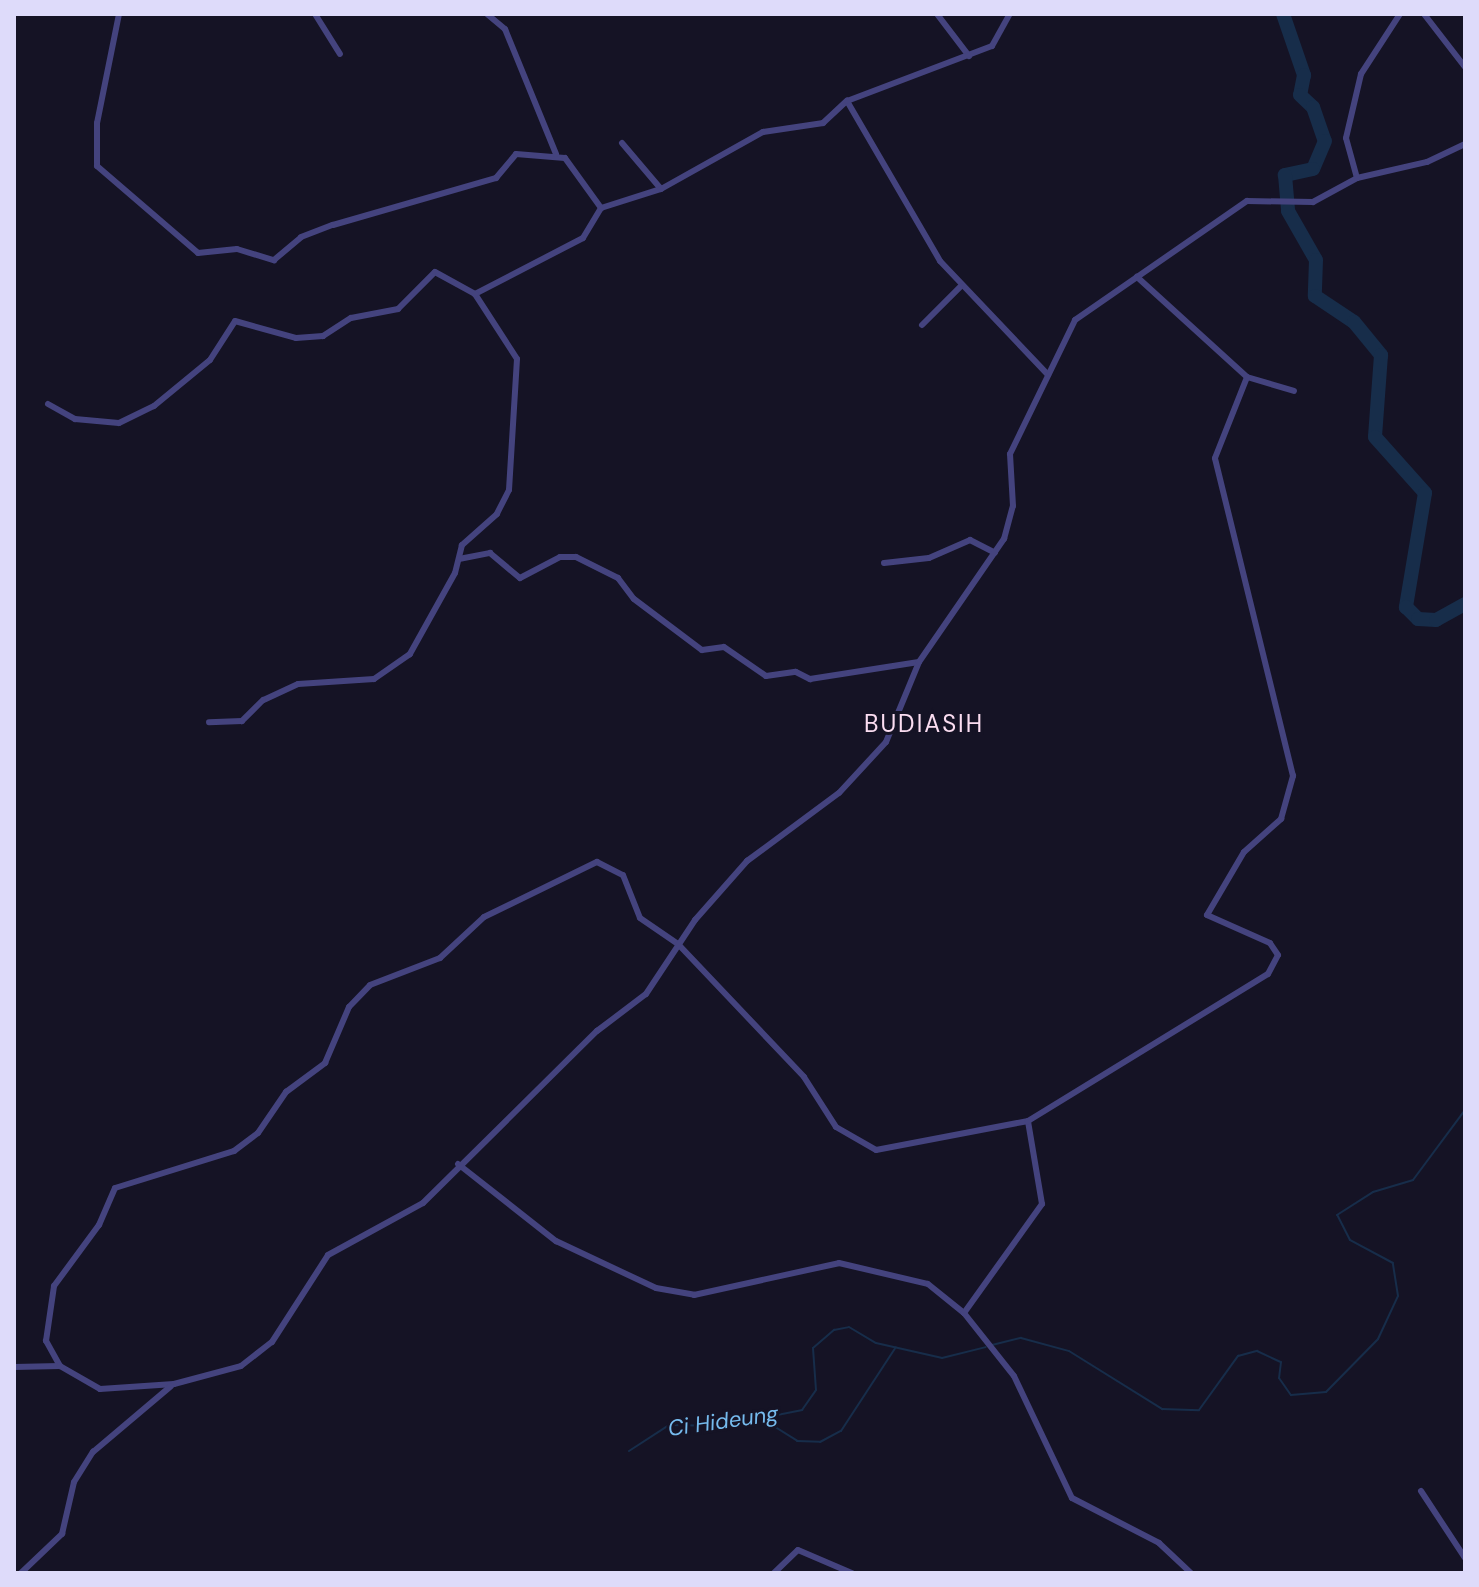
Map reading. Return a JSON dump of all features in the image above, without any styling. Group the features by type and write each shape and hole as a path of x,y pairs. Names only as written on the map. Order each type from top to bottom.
{"street":[{"path":"119,14 97,123 97,166 198,253 237,249 274,260 322,229 496,178 513,155 556,154"},
{"path":"315,14 340,54"},
{"path":"487,14 505,29 556,154 601,208"},
{"path":"937,14 969,56"},
{"path":"475,294 583,238 601,208 661,189 763,132 823,123 847,101 969,56 1000,41 1010,14"},
{"path":"1357,178 1346,138 1359,80 1400,14"},
{"path":"1424,14 1465,67"},
{"path":"847,101 961,286 1048,375"},
{"path":"622,143 661,189"},
{"path":"1247,377 1215,458 1293,776 1281,819 1244,852 1207,915 1260,935 1277,950 1277,962 1259,981 1028,1121 915,1147 865,1148 836,1127 804,1077 678,944 640,918 614,865 597,862 484,917 440,958 370,985 349,1007 333,1052 286,1092 258,1133 204,1165 128,1179 105,1198 99,1225 54,1286 46,1314 46,1341 60,1366 90,1388 174,1384 232,1370 262,1350 300,1309 328,1255 407,1216 458,1164 549,1086 604,1024 646,994 678,944 747,861 868,765 895,731 919,662 995,553 1012,516 1010,454 1069,326 1240,205 1272,199 1293,203 1319,200 1357,178 1427,162 1465,144"},
{"path":"48,404 75,419 119,423 154,406 210,360 235,321 296,338 323,336 351,318 398,309 435,272 475,294 517,359 507,499 464,541 459,559 410,654 393,671 298,684 263,700 242,721 209,722"},
{"path":"1137,277 1247,377 1294,391"},
{"path":"922,325 961,286"},
{"path":"884,563 931,558 970,540 995,553"},
{"path":"459,559 490,553 520,578 560,557 576,557 618,578 634,599 702,650 724,647 766,676 796,672 810,679 919,662"},
{"path":"964,1313 1042,1204 1028,1121"},
{"path":"458,1164 556,1241 656,1288 694,1295 854,1264 919,1280 964,1313 1014,1376 1072,1498 1159,1543 1191,1573"},
{"path":"14,1367 60,1366"},
{"path":"21,1573 62,1534 74,1482 93,1452 174,1384"},
{"path":"1421,1491 1465,1558"},
{"path":"774,1573 798,1550 852,1573"}],"waterway":[{"path":"1283,14 1304,75 1300,95 1313,107 1325,141 1313,169 1285,175 1288,211 1316,260 1315,296 1354,322 1381,355 1375,437 1425,493 1406,607 1418,619 1436,620 1465,604"},
{"name":"Ci Hideung","path":"992,1345 1021,1338 1069,1351 1162,1409 1199,1410 1238,1356 1257,1351 1281,1362 1279,1378 1291,1395 1326,1392 1378,1339 1398,1296 1393,1263 1350,1240 1337,1215 1373,1192 1413,1180 1465,1110"},
{"name":"Ci Hideung","path":"629,1451 669,1425 722,1426 802,1410 816,1390 813,1348 834,1330 849,1327 876,1343 942,1358 986,1347"},
{"path":"764,1420 797,1441 820,1442 841,1431 896,1347"}],"district":[{"name":"BUDIASIH","path":"924,724"}]}
